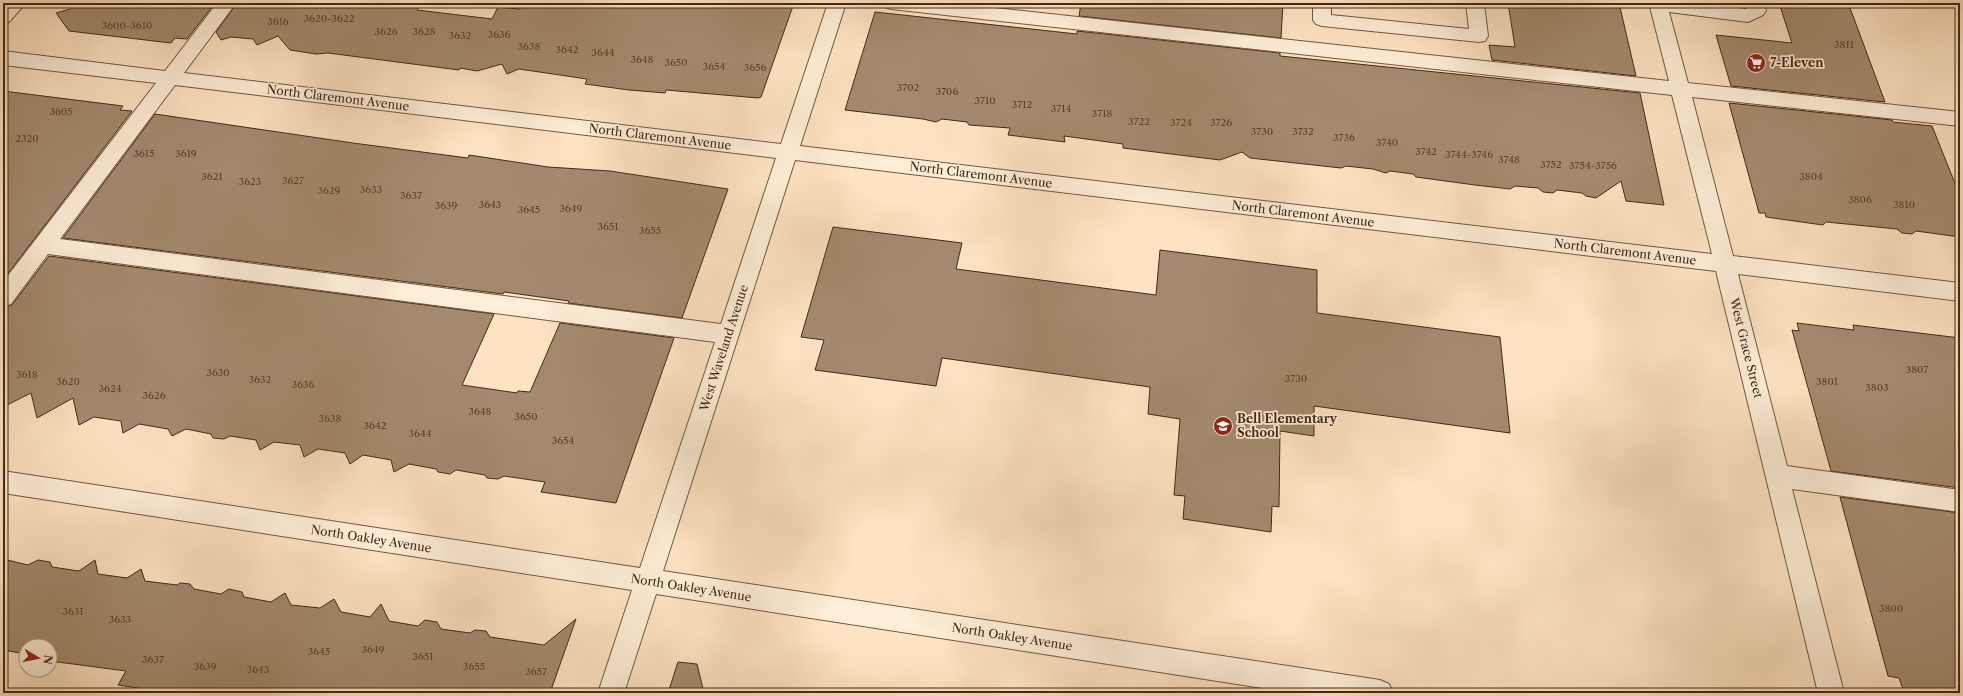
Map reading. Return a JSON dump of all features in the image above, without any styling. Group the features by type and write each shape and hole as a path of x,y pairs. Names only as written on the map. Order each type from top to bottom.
{"street":[{"path":"3,18 17,3"},
{"path":"3,298 227,3"},
{"name":"West Waveland Avenue","path":"610,693 837,3"},
{"path":"891,3 1960,119"},
{"path":"1322,3 1322,20 1479,36 1475,3"},
{"path":"1658,4 1748,16 1756,11 1755,3"},
{"name":"West Grace Street","path":"1658,4 1725,264 1831,693"},
{"name":"North Claremont Avenue","path":"3,58 1960,292"},
{"path":"43,245 728,334"},
{"path":"1777,476 1960,501"},
{"name":"North Oakley Avenue","path":"3,482 1380,693"}],"building":[{"path":"75,3 215,3 187,39 175,38 171,43 69,31 56,13 70,9"},
{"path":"237,3 421,3 417,10 492,19 498,7 520,9 520,3 794,3 761,97 758,98 666,90 665,93 629,90 585,84 587,79 519,69 507,74 502,64 477,71 328,53 316,54 290,50 278,36 257,45 253,39 231,37 221,40 216,32"},
{"path":"1081,3 1283,3 1281,38 1079,16"},
{"path":"1508,3 1619,3 1636,76 1492,60 1489,45 1515,47"},
{"path":"1779,3 1803,3 1850,8 1885,102 1731,86 1716,35 1792,43"},
{"path":"875,12 1077,34 1077,31 1280,53 1280,56 1640,93 1664,205 1626,201 1621,181 1596,198 1586,196 1582,193 1557,190 1553,193 1543,192 1538,188 1515,186 1510,189 1416,177 1413,174 1390,171 1386,173 1373,169 1346,166 1341,168 1250,158 1242,152 1220,160 1123,148 1123,144 1064,136 1065,142 1008,135 1010,128 969,125 967,122 942,119 936,122 923,119 845,110"},
{"path":"3,91 123,106 120,110 132,111 3,280"},
{"path":"1729,103 1892,120 1893,122 1932,126 1960,196 1960,237 1916,231 1912,234 1902,233 1897,229 1826,222 1823,225 1766,217 1765,213 1759,213"},
{"path":"155,114 353,143 468,158 469,155 548,167 610,171 728,189 682,318 568,303 569,301 504,292 503,294 63,238"},
{"path":"833,227 962,243 956,269 1156,295 1160,250 1317,270 1317,313 1500,337 1510,433 1314,406 1314,436 1280,431 1279,507 1272,506 1271,532 1183,519 1185,496 1174,495 1180,419 1148,414 1150,387 942,358 936,386 815,370 824,340 801,337"},
{"path":"49,256 494,314 462,385 517,393 518,391 530,392 560,323 674,338 616,503 541,492 545,482 504,476 498,479 487,478 485,475 456,470 450,474 438,472 436,469 409,464 394,472 391,460 363,455 350,464 345,453 318,449 304,457 300,445 274,442 260,450 256,440 230,436 224,439 213,438 211,434 186,429 172,436 168,429 139,424 123,433 121,421 94,417 79,425 73,398 37,418 31,393 3,407 3,308 12,305"},
{"path":"1797,323 1854,330 1853,325 1960,338 1960,488 1831,471 1792,330 1799,331"},
{"path":"1840,497 1960,513 1960,693 1926,693 1903,689 1899,678 1888,676"},
{"path":"3,559 28,565 38,560 50,562 52,567 79,571 95,560 98,574 127,578 141,569 145,581 177,585 180,583 190,584 194,589 221,594 229,589 242,592 244,597 271,602 285,593 291,605 320,608 334,599 341,612 370,617 381,604 389,621 418,626 425,620 437,622 441,629 470,633 475,630 486,631 490,637 544,645 576,619 550,693 170,693 118,685 126,671 58,662 58,638 18,638 18,653 3,650"},
{"path":"678,662 697,664 704,693 668,693"}],"place":[{"name":"7-Eleven","path":"1756,63"},
{"name":"Bell Elementary School","path":"1223,426"}]}
